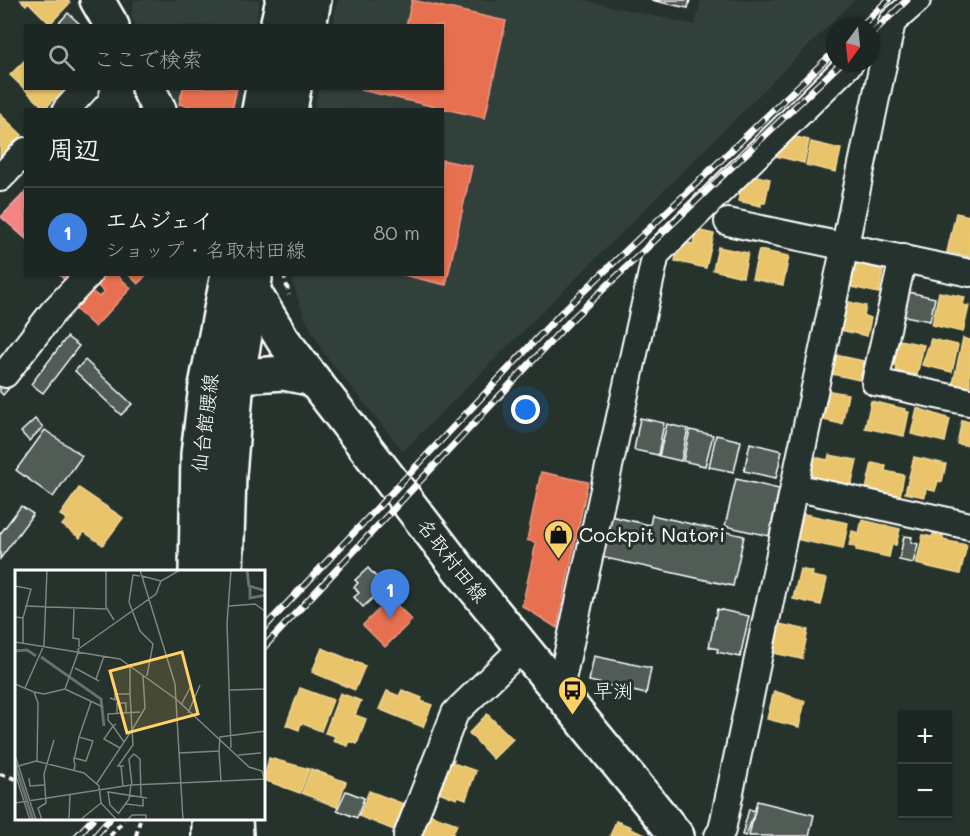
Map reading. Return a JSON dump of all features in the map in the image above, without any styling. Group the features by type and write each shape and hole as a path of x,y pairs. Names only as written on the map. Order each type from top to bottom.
{"main road":[{"path":"97,0 111,24"},
{"path":"278,24 283,0"},
{"path":"309,24 314,0"},
{"path":"149,90 158,108"},
{"path":"259,108 263,90"},
{"path":"290,108 294,90"},
{"name":"名取村田線","path":"245,278 283,340 313,379 522,648 677,836"},
{"name":"仙台館腰線","path":"226,570 229,475 245,278"},
{"name":"仙台館腰線","path":"196,570 198,454 206,386 245,278"},
{"path":"238,376 284,373 313,379"},
{"path":"235,821 236,836"}],"street":[{"path":"880,31 895,11 917,0"},
{"path":"718,836 722,830 895,11"},
{"path":"559,693 656,254 841,72"},
{"path":"68,108 84,90"},
{"path":"0,178 24,153"},
{"path":"728,222 970,273"},
{"path":"903,258 874,382 970,402"},
{"path":"5,374 53,312 87,276"},
{"path":"794,487 970,526"},
{"path":"407,836 455,713 522,648"}],"path":[{"path":"0,774 15,779"},
{"path":"110,836 122,821"},
{"path":"136,836 140,821"}],"shaded area":[{"path":"134,0 260,0 255,24 135,24 131,16"},
{"path":"338,0 583,0 695,25 701,0 854,0 836,18 826,18 826,28 403,451 325,355 305,318 290,276 444,276 444,108 314,108 319,90 444,90 444,24 333,24"},
{"path":"170,90 242,90 238,108 179,108"}],"building: 住宅":[{"path":"21,0 68,0 70,3 50,24 28,2 26,5"},
{"path":"24,61 24,89 10,75"},
{"path":"25,90 63,90 46,108"},
{"path":"0,114 22,135 0,157"},
{"path":"787,135 809,140 804,163 772,155"},
{"path":"811,142 841,149 836,172 806,165"},
{"path":"744,173 770,179 765,203 761,203 761,206 738,201"},
{"path":"956,213 970,216 970,257 947,252"},
{"path":"696,230 714,234 706,268 675,261 679,241 693,244"},
{"path":"718,247 748,253 743,277 713,270"},
{"path":"759,250 789,256 783,285 752,279"},
{"path":"857,255 885,261 879,293 851,287"},
{"path":"939,292 965,297 963,305 969,306 963,332 932,325"},
{"path":"837,299 866,306 864,316 871,318 867,336 831,328"},
{"path":"963,338 970,340 970,388 953,384"},
{"path":"895,339 924,345 917,375 896,371 897,367 890,365"},
{"path":"931,339 958,345 952,372 922,365"},
{"path":"831,354 864,361 860,380 827,373"},
{"path":"820,389 848,394 842,424 814,418"},
{"path":"871,401 909,412 904,436 865,428"},
{"path":"917,408 950,419 945,442 911,434"},
{"path":"962,420 970,422 970,446 957,444"},
{"path":"829,455 857,460 851,486 808,477 813,457 828,460"},
{"path":"914,457 946,464 942,482 938,481 935,491 926,489 925,497 905,493"},
{"path":"872,463 886,466 885,471 904,475 900,496 866,489"},
{"path":"79,488 123,518 103,545 84,532 80,538 62,525 67,519 60,515"},
{"path":"795,512 848,523 843,549 790,538"},
{"path":"862,520 900,529 896,545 892,544 889,557 856,550 856,547 849,546 852,531 859,533"},
{"path":"933,534 943,536 943,540 967,545 960,574 916,564 923,535 932,537"},
{"path":"800,569 813,572 812,576 827,579 821,605 793,599"},
{"path":"770,622 808,630 802,659 764,651"},
{"path":"322,648 365,666 355,690 312,672"},
{"path":"300,688 333,700 321,731 301,723 299,730 286,725"},
{"path":"402,690 432,705 423,727 379,709 387,691 399,696"},
{"path":"774,691 805,701 799,727 767,719"},
{"path":"340,693 361,701 355,715 366,719 357,744 350,741 348,746 333,741 335,736 325,733"},
{"path":"487,714 513,739 493,759 469,733"},
{"path":"443,756 454,760 453,763 476,771 466,799 458,796 457,799 431,789"},
{"path":"269,758 309,769 300,793 266,781"},
{"path":"311,769 346,782 337,807 302,793"},
{"path":"369,791 409,806 399,832 359,816"},
{"path":"429,814 457,824 452,836 415,836 419,825 424,827"},
{"path":"616,821 631,827 630,829 648,836 610,836"}],"building: 商業":[{"path":"412,0 506,21 485,118 361,90 444,90 444,24 406,24"},
{"path":"182,90 237,90 232,108 195,108 179,104"},
{"path":"444,160 472,166 446,285 408,276 444,276"},
{"path":"99,276 118,276 131,288 95,327 72,306 88,288 99,297 104,292 94,282"},
{"path":"130,276 145,276 138,284"},
{"path":"541,472 588,482 557,628 522,606 536,543 527,540"},
{"path":"390,598 412,620 385,647 363,625"}],"building: 医療":[{"path":"24,193 24,237 1,217"},
{"path":"61,276 71,276 66,282"}],"building: その他":[{"path":"651,0 690,0 688,8"},
{"path":"68,13 80,24 58,24"},
{"path":"900,290 935,298 930,321 895,314"},
{"path":"67,337 79,346 43,393 31,384"},
{"path":"85,360 132,404 121,415 75,371"},
{"path":"0,379 10,387 3,395 0,392"},
{"path":"640,418 664,423 658,455 634,450"},
{"path":"35,419 43,427 29,441 21,432"},
{"path":"667,424 688,429 681,461 659,456"},
{"path":"45,430 82,456 53,497 16,470"},
{"path":"690,430 713,435 705,466 683,461"},
{"path":"716,435 741,441 734,472 709,467"},
{"path":"750,443 782,451 776,478 744,471"},
{"path":"736,479 779,489 769,536 725,526"},
{"path":"21,506 33,514 0,559 0,534"},
{"path":"652,515 744,536 733,586 601,557 610,516 650,525"},
{"path":"904,536 912,537 911,542 918,544 913,563 899,560"},
{"path":"368,568 385,587 363,607 354,597 359,593 354,587 358,583 355,580"},
{"path":"717,609 749,616 740,657 717,652 718,649 709,647"},
{"path":"594,656 651,668 646,694 589,681"},
{"path":"346,791 364,798 357,818 337,810"},
{"path":"757,801 814,815 809,836 749,836"},
{"path":"749,809 755,811 746,836 742,835"}],"railway":[{"path":"869,18 888,0"},
{"path":"880,26 907,0"},
{"path":"266,626 562,312 826,60"},
{"path":"266,645 570,321 832,72"},
{"path":"77,836 91,821"},
{"path":"95,836 108,821"}],"place":[{"name":"Cockpit Natori","path":"558,560"},
{"name":"エムジェイ","path":"390,619"},
{"name":"早渕","path":"572,716"}]}
